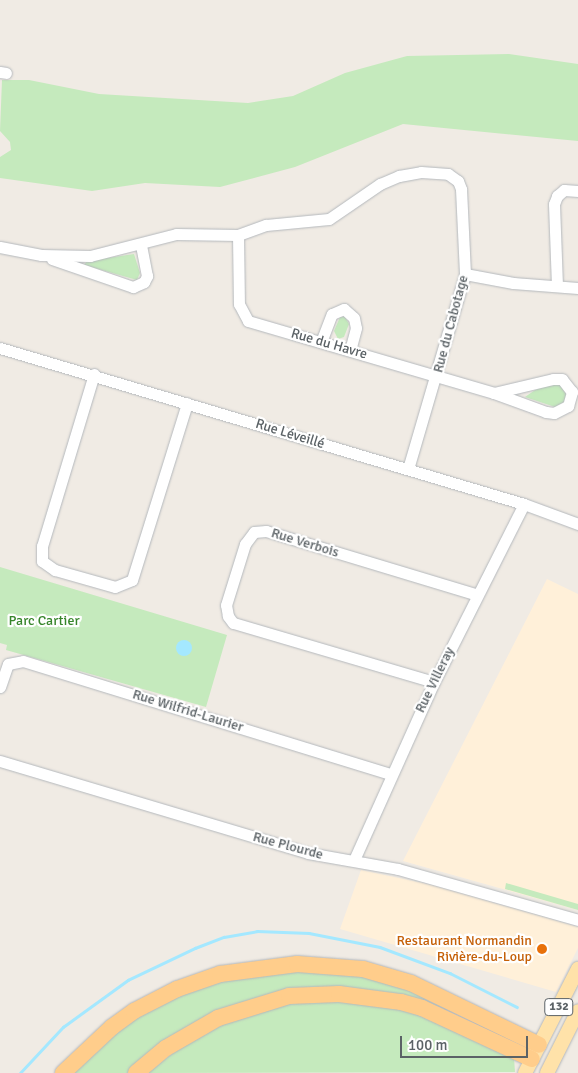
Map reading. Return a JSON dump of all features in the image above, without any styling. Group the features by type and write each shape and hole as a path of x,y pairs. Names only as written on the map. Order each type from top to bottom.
{"highway":[{"path":"63,1073 112,1027 134,1010 177,989 220,974 297,964 363,970 411,983 532,1059"},
{"path":"136,1073 166,1048 218,1018 281,998 329,994 370,996 415,1006 532,1059"}],"main road":[{"name":"132","path":"532,1059 578,969"},
{"name":"132","path":"548,1071 578,1011"},
{"path":"532,1059 556,1055"},
{"path":"532,1059 548,1071"}],"street":[{"name":"Rue du Cabotage","path":"41,255 90,256 176,234 238,235 266,225 329,219 380,184 399,176 421,172 448,174 458,181 461,189 466,274 408,469"},
{"path":"557,286 554,204 557,196 564,190 578,191"},
{"name":"Rue du Havre","path":"238,235 242,315 256,324 494,393 554,413 568,406 572,392 562,379 552,379 494,393"},
{"name":"Rue du Cabotage","path":"0,247 41,255 133,287 144,282 147,276 141,244"},
{"path":"466,274 513,283 578,288"},
{"path":"321,342 332,314 344,309 354,318 356,328 350,350"},
{"name":"Rue Léveillé","path":"0,348 94,374 524,504 578,524"},
{"path":"94,374 42,546 42,561 55,570 115,587 132,580 186,403"},
{"name":"Rue Villeray","path":"354,860 391,774 434,682 524,504"},
{"name":"Rue Verbois","path":"434,682 233,623 228,616 226,605 245,544 254,532 266,531 478,595"},
{"name":"Rue Wilfrid-Laurier","path":"0,687 8,664 23,661 391,774"},
{"name":"Rue Plourde","path":"0,762 289,847 434,878 578,920"}],"shaded area":[{"path":"547,579 578,594 578,910 403,861"},
{"path":"361,870 432,885 578,927 578,948 556,992 340,929"}],"green space":[{"path":"509,54 578,64 578,141 403,124 295,167 220,187 145,183 92,191 0,178 0,157 11,150 10,142 0,131 2,80 29,80 99,94 248,103 293,96 345,73 407,56"},
{"path":"134,254 140,273 137,280 84,265 87,261"},
{"path":"340,317 345,317 349,324 344,337 338,339 334,331"},
{"path":"555,384 560,385 566,394 564,402 555,407 525,397 538,388"},
{"name":"Parc Cartier","path":"0,567 227,635 206,707 6,650 7,645 0,643"},
{"path":"506,883 578,904 578,910 505,889"},
{"path":"266,971 355,973 400,985 460,1015 436,1006 273,995 129,1073 70,1073 84,1058 150,1008 202,986"},
{"path":"336,999 409,1011 514,1058 515,1072 148,1073 174,1052 215,1027 280,1004"}],"water":[{"path":"181,640 187,640 192,645 190,654 181,656 176,651 176,645"}],"waterway":[{"path":"20,1073 63,1027 128,980 195,948 224,937 257,931 309,933 380,947 450,973 517,1007"}],"place":[{"name":"Restaurant Normandin Rivière-du-Loup","path":"542,949"}]}
